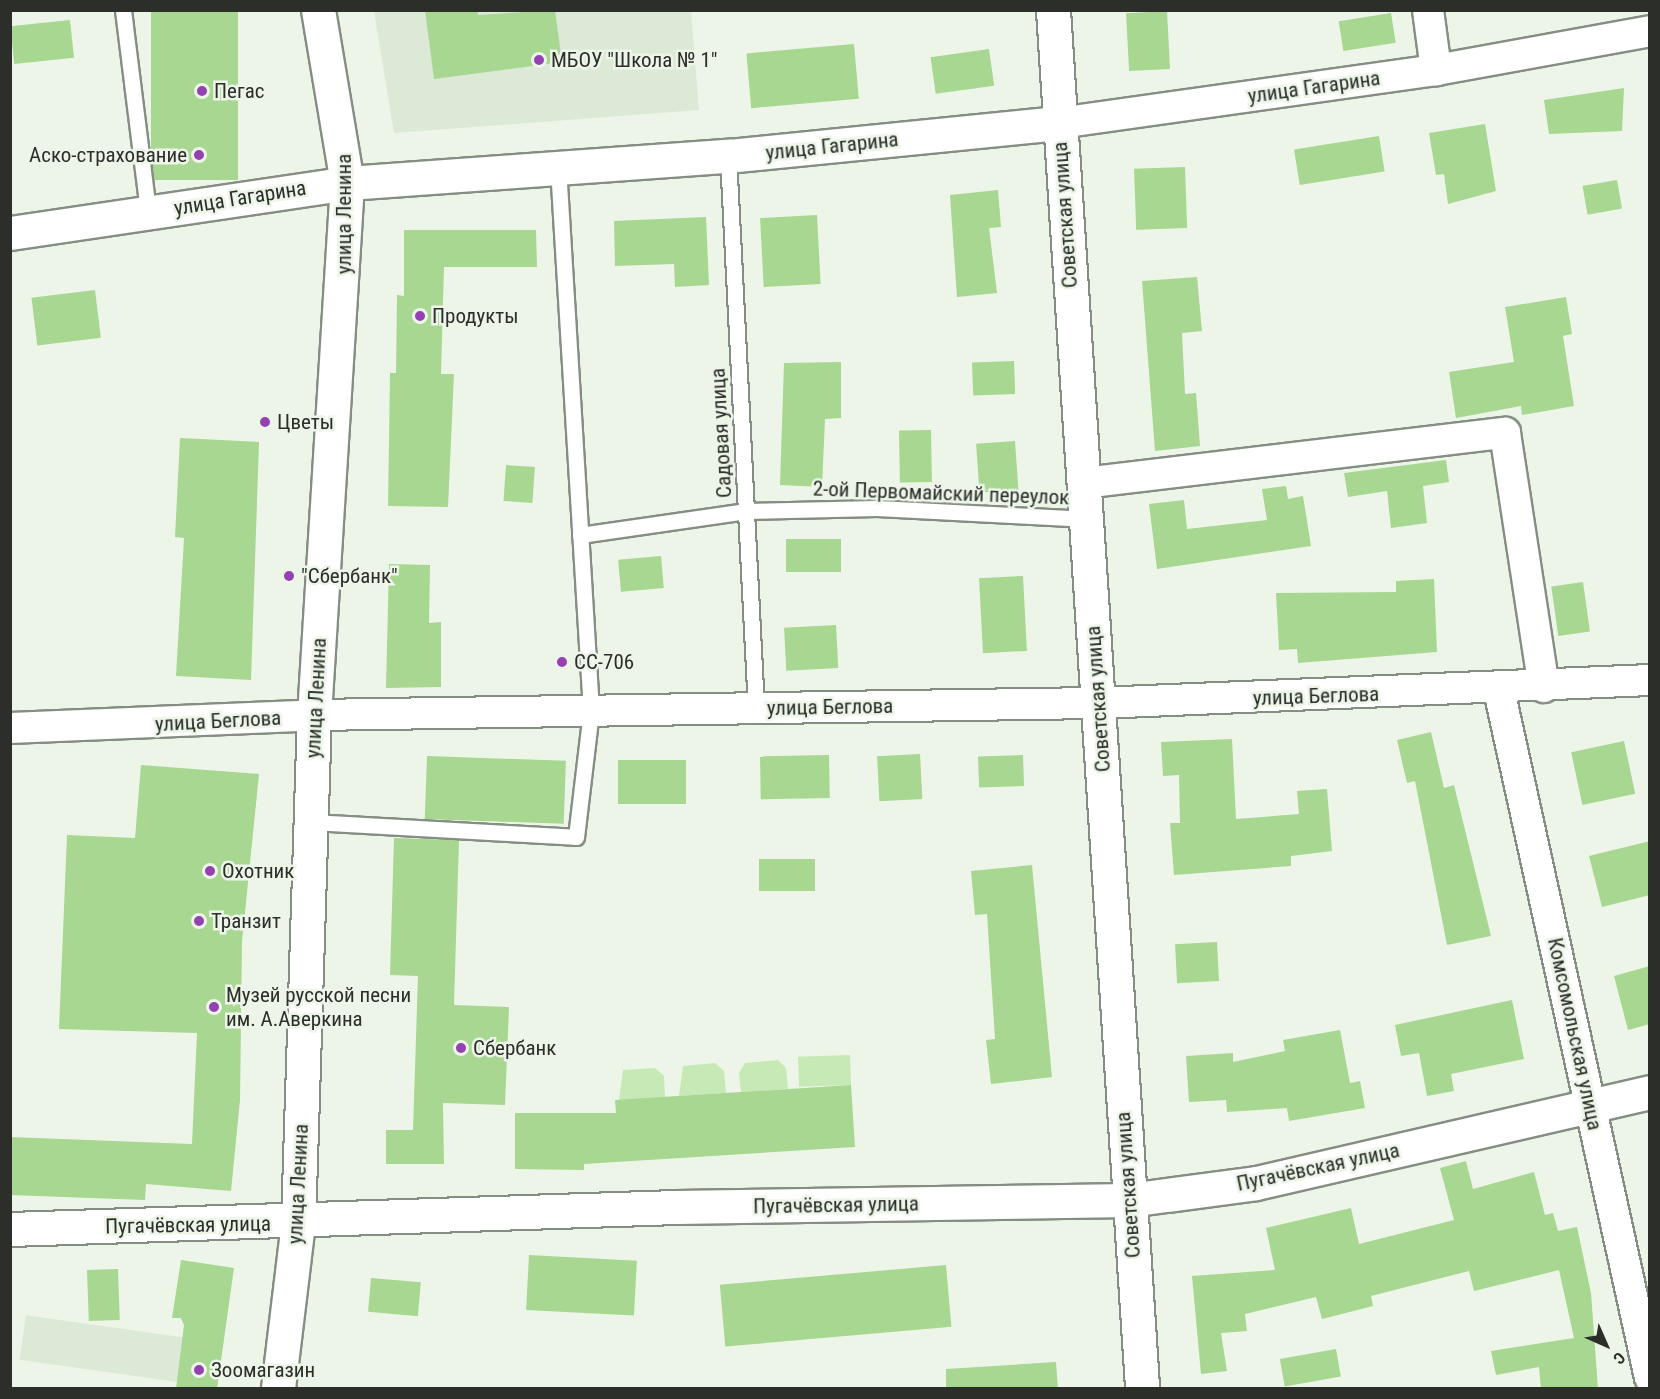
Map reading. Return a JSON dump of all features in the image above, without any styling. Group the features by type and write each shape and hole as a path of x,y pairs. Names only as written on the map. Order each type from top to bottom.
{"street":[{"name":"улица Ленина","path":"278,1389 298,1223 314,715 347,183 318,10"},
{"name":"Советская улица","path":"1053,10 1142,1389"},
{"path":"1428,10 1436,69"},
{"name":"улица Гагарина","path":"10,233 347,183 558,164 728,156 1059,123 1436,69 1650,31"},
{"path":"1083,483 1505,433 1544,687"},
{"name":"улица Беглова","path":"10,728 314,715 1099,703 1499,690 1650,680"},
{"name":"Комсомольская улица","path":"1499,690 1650,1378"},
{"name":"Пугачёвская улица","path":"10,1229 298,1223 676,1207 1129,1200 1256,1183 1650,1092"}],"lane":[{"path":"123,10 148,212"},
{"name":"Садовая улица","path":"728,156 756,708"},
{"path":"310,822 576,837 591,711 558,164"},
{"name":"2-ой Первомайский переулок","path":"580,535 746,511 877,508 1086,519"}],"shaded area":[{"name":"МБОУ \"Школа № 1\"","path":"374,11 691,11 699,110 394,133"},
{"path":"26,1315 223,1343 217,1388 20,1360"}],"green space":[{"path":"850,1055 851,1085 799,1087 798,1057"},
{"path":"778,1060 786,1068 788,1089 741,1092 739,1073 745,1063"},
{"path":"715,1063 724,1071 726,1093 679,1096 683,1066"},
{"path":"655,1068 664,1076 665,1098 619,1101 623,1070"}],"building":[{"name":"Пегас","path":"151,10 238,10 238,180 151,180"},
{"path":"425,10 478,10 478,15 555,10 562,62 434,79"},
{"path":"1167,11 1170,69 1129,71 1126,13"},
{"path":"1391,13 1396,43 1343,51 1339,21"},
{"path":"70,20 74,58 14,64 10,26"},
{"path":"854,44 859,99 751,108 746,53"},
{"path":"989,49 994,86 936,94 931,57"},
{"path":"1624,88 1622,131 1549,134 1544,100"},
{"path":"1485,124 1496,191 1448,204 1444,174 1436,175 1429,133"},
{"path":"1379,136 1385,172 1300,185 1294,149"},
{"path":"1185,167 1187,228 1136,230 1134,169"},
{"path":"1617,180 1622,209 1588,215 1583,186"},
{"path":"998,190 1001,227 989,228 997,293 957,297 950,195"},
{"path":"817,215 821,284 764,287 760,218"},
{"path":"706,217 709,285 675,287 674,264 615,266 614,221"},
{"path":"404,230 536,230 537,267 444,267 441,374 454,374 448,507 388,506 390,373 396,373 397,295 404,296"},
{"path":"1197,277 1202,331 1182,333 1185,394 1196,393 1200,446 1155,451 1142,281"},
{"path":"95,290 101,338 37,345 31,298"},
{"path":"1566,297 1572,334 1563,336 1574,406 1522,415 1521,406 1456,418 1449,372 1514,362 1505,307"},
{"path":"1014,361 1015,394 973,395 972,362"},
{"path":"841,362 841,418 825,419 822,487 780,485 784,363"},
{"path":"931,430 932,482 900,483 899,431"},
{"path":"180,438 259,442 251,680 176,676 184,538 175,537"},
{"path":"1015,441 1018,490 980,493 976,444"},
{"path":"1446,460 1449,482 1423,486 1427,523 1391,528 1387,491 1348,497 1344,473"},
{"path":"506,465 535,467 532,503 503,501"},
{"path":"1286,486 1288,499 1303,496 1311,546 1157,569 1149,504 1184,500 1187,529 1267,520 1262,489"},
{"path":"786,539 841,539 841,572 786,572"},
{"path":"661,556 664,588 621,592 618,560"},
{"path":"389,564 430,565 429,623 441,622 441,687 386,688"},
{"path":"1023,576 1027,651 983,653 979,578"},
{"path":"1434,579 1437,652 1298,663 1297,649 1279,650 1276,593 1396,592 1396,581"},
{"path":"1583,582 1590,632 1558,636 1551,586"},
{"path":"836,625 838,668 786,671 784,628"},
{"path":"1431,732 1444,788 1454,785 1491,936 1447,945 1415,781 1407,783 1397,740"},
{"path":"1232,739 1236,819 1299,814 1297,791 1327,789 1332,851 1291,856 1291,866 1174,875 1170,823 1180,823 1179,775 1163,776 1161,742"},
{"path":"1624,741 1635,794 1582,805 1571,752"},
{"path":"920,754 922,799 879,801 877,756"},
{"path":"829,755 830,798 761,799 760,756"},
{"path":"1023,755 1024,786 979,788 978,757"},
{"path":"427,756 566,761 564,824 425,819"},
{"path":"618,760 686,760 686,804 618,804"},
{"path":"141,765 259,774 242,942 240,1100 231,1191 146,1184 145,1200 10,1195 10,1137 192,1144 197,1033 59,1029 67,835 135,838"},
{"path":"394,838 459,840 454,1005 509,1007 505,1105 443,1103 444,1164 386,1164 386,1130 413,1130 418,976 390,975"},
{"path":"1650,841 1650,895 1602,907 1589,856"},
{"path":"759,859 815,859 815,891 759,891"},
{"path":"1032,865 1052,1077 991,1084 986,1040 995,1039 987,914 975,915 971,871"},
{"path":"1217,942 1219,981 1177,983 1175,944"},
{"path":"1650,966 1650,1024 1628,1030 1614,976"},
{"path":"1512,1000 1524,1059 1451,1074 1454,1091 1427,1096 1419,1053 1401,1056 1395,1025"},
{"path":"1340,1030 1350,1083 1360,1081 1365,1108 1289,1121 1287,1108 1227,1112 1226,1100 1189,1102 1186,1056 1233,1053 1233,1062 1285,1051 1283,1040"},
{"path":"851,1085 855,1147 584,1164 584,1170 515,1169 515,1113 616,1113 615,1100"},
{"path":"1466,1161 1473,1189 1534,1172 1545,1215 1553,1213 1558,1231 1577,1227 1591,1293 1598,1389 1541,1389 1539,1367 1496,1375 1491,1351 1574,1338 1559,1270 1474,1291 1469,1271 1371,1296 1373,1306 1322,1319 1316,1297 1245,1314 1247,1331 1221,1333 1227,1371 1201,1374 1192,1276 1275,1270 1266,1228 1351,1208 1359,1244 1454,1220 1440,1168"},
{"path":"529,1255 637,1261 634,1316 526,1310"},
{"path":"181,1260 234,1268 217,1389 176,1389 184,1325 181,1318 172,1318"},
{"path":"946,1265 951,1327 725,1347 720,1285"},
{"path":"118,1269 120,1320 89,1321 87,1270"},
{"path":"371,1278 421,1282 418,1316 368,1312"},
{"path":"1336,1349 1341,1377 1285,1386 1280,1359"},
{"path":"1056,1362 1058,1389 946,1389 946,1369"}],"place":[{"name":"МБОУ \"Школа № 1\"","path":"539,60"},
{"name":"Пегас","path":"202,91"},
{"name":"Аско-страхование","path":"199,155"},
{"name":"Продукты","path":"420,316"},
{"name":"Цветы","path":"265,422"},
{"name":"\"Сбербанк\"","path":"289,576"},
{"name":"СС-706","path":"562,662"},
{"name":"Охотник","path":"210,871"},
{"name":"Транзит","path":"199,921"},
{"name":"Музей русской песни им. А.Аверкина","path":"214,1007"},
{"name":"Сбербанк","path":"461,1048"},
{"name":"Зоомагазин","path":"199,1370"}]}
